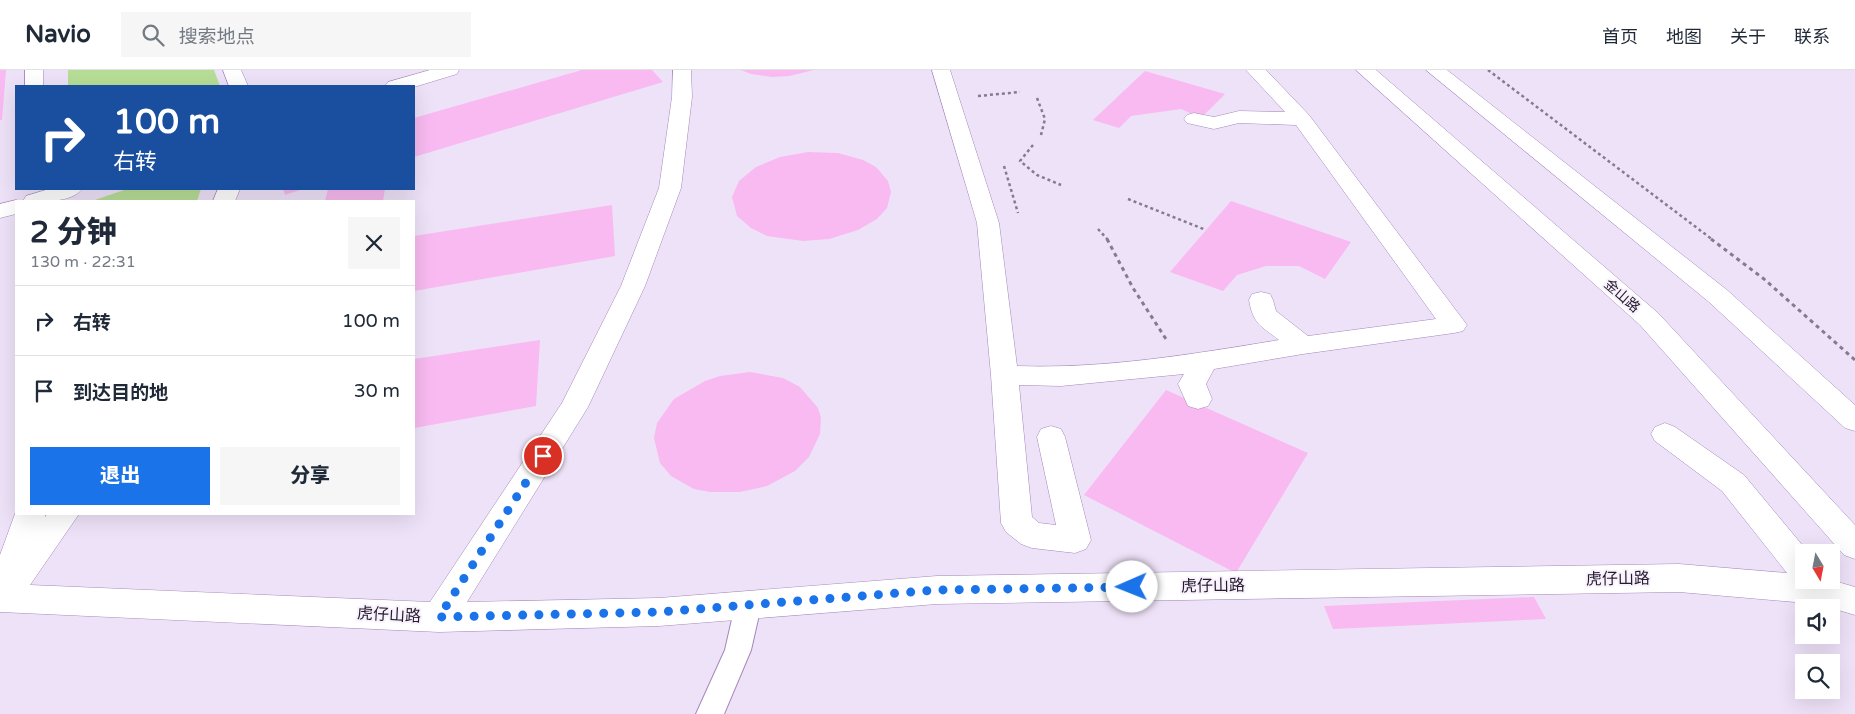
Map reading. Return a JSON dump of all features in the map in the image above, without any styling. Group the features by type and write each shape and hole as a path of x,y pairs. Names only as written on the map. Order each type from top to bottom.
{"street":[{"path":"34,70 34,85"},
{"path":"232,70 238,85"},
{"path":"398,85 450,70"},
{"path":"439,617 574,407 633,286 670,188 682,97 682,70"},
{"path":"941,70 988,223 1005,375 1017,523 1032,535 1075,540 1051,437"},
{"path":"1005,375 1061,377 1194,363 1303,345 1454,325 1302,119 1255,70"},
{"name":"金山路","path":"1365,70 1649,320 1855,546"},
{"path":"1435,70 1718,296 1855,421"},
{"path":"1194,119 1214,123 1238,117 1302,119"},
{"path":"37,200 68,190"},
{"path":"0,211 15,207"},
{"path":"1261,300 1264,315 1303,345"},
{"path":"1194,363 1192,384 1198,399"},
{"path":"1665,434 1733,483 1795,561"},
{"path":"1,598 30,515"},
{"path":"1,598 63,515"},
{"name":"虎仔山路","path":"1,598 439,617 659,612 937,590 1678,578 1795,581"},
{"name":"虎仔山路","path":"1829,589 1855,601"}],"lane":[{"path":"710,714 738,650 748,606"}],"path":[{"path":"1488,70 1764,279 1855,360"},
{"path":"977,96 1020,92"},
{"path":"1037,98 1045,119 1041,135"},
{"path":"1033,145 1020,162 1037,175 1061,185"},
{"path":"1128,199 1206,230"},
{"path":"1098,229 1110,243 1133,288 1194,363"}],"green space":[{"path":"68,70 214,70 220,85 68,85"},
{"path":"124,190 201,190 197,200 95,200"}],"building":[{"path":"0,70 6,70 2,120 0,120"},
{"path":"582,70 652,70 663,82 415,157 415,118"},
{"path":"741,70 814,70 789,76 772,77 751,74"},
{"path":"1145,71 1225,94 1201,118 1181,109 1131,116 1119,128 1093,120"},
{"path":"808,152 838,153 863,160 876,167 888,181 891,192 887,208 877,219 858,230 829,239 803,241 767,236 751,228 737,216 732,197 739,181 756,167 780,157"},
{"path":"283,190 300,190 285,195"},
{"path":"328,190 385,190 383,200 325,200"},
{"path":"1231,201 1351,242 1325,279 1299,266 1266,266 1237,275 1223,291 1170,272"},
{"path":"612,205 615,256 415,291 415,236"},
{"path":"540,340 536,406 415,428 415,359"},
{"path":"750,372 783,378 800,387 818,408 821,418 820,434 809,457 795,471 767,486 740,492 710,492 694,489 671,476 660,463 654,438 657,423 674,399 705,381 720,376"},
{"path":"1166,390 1308,453 1236,573 1084,495"},
{"path":"1534,597 1546,619 1333,629 1324,606"}],"route":[{"path":"543,456 439,617 659,612 937,590 1132,587"}]}
